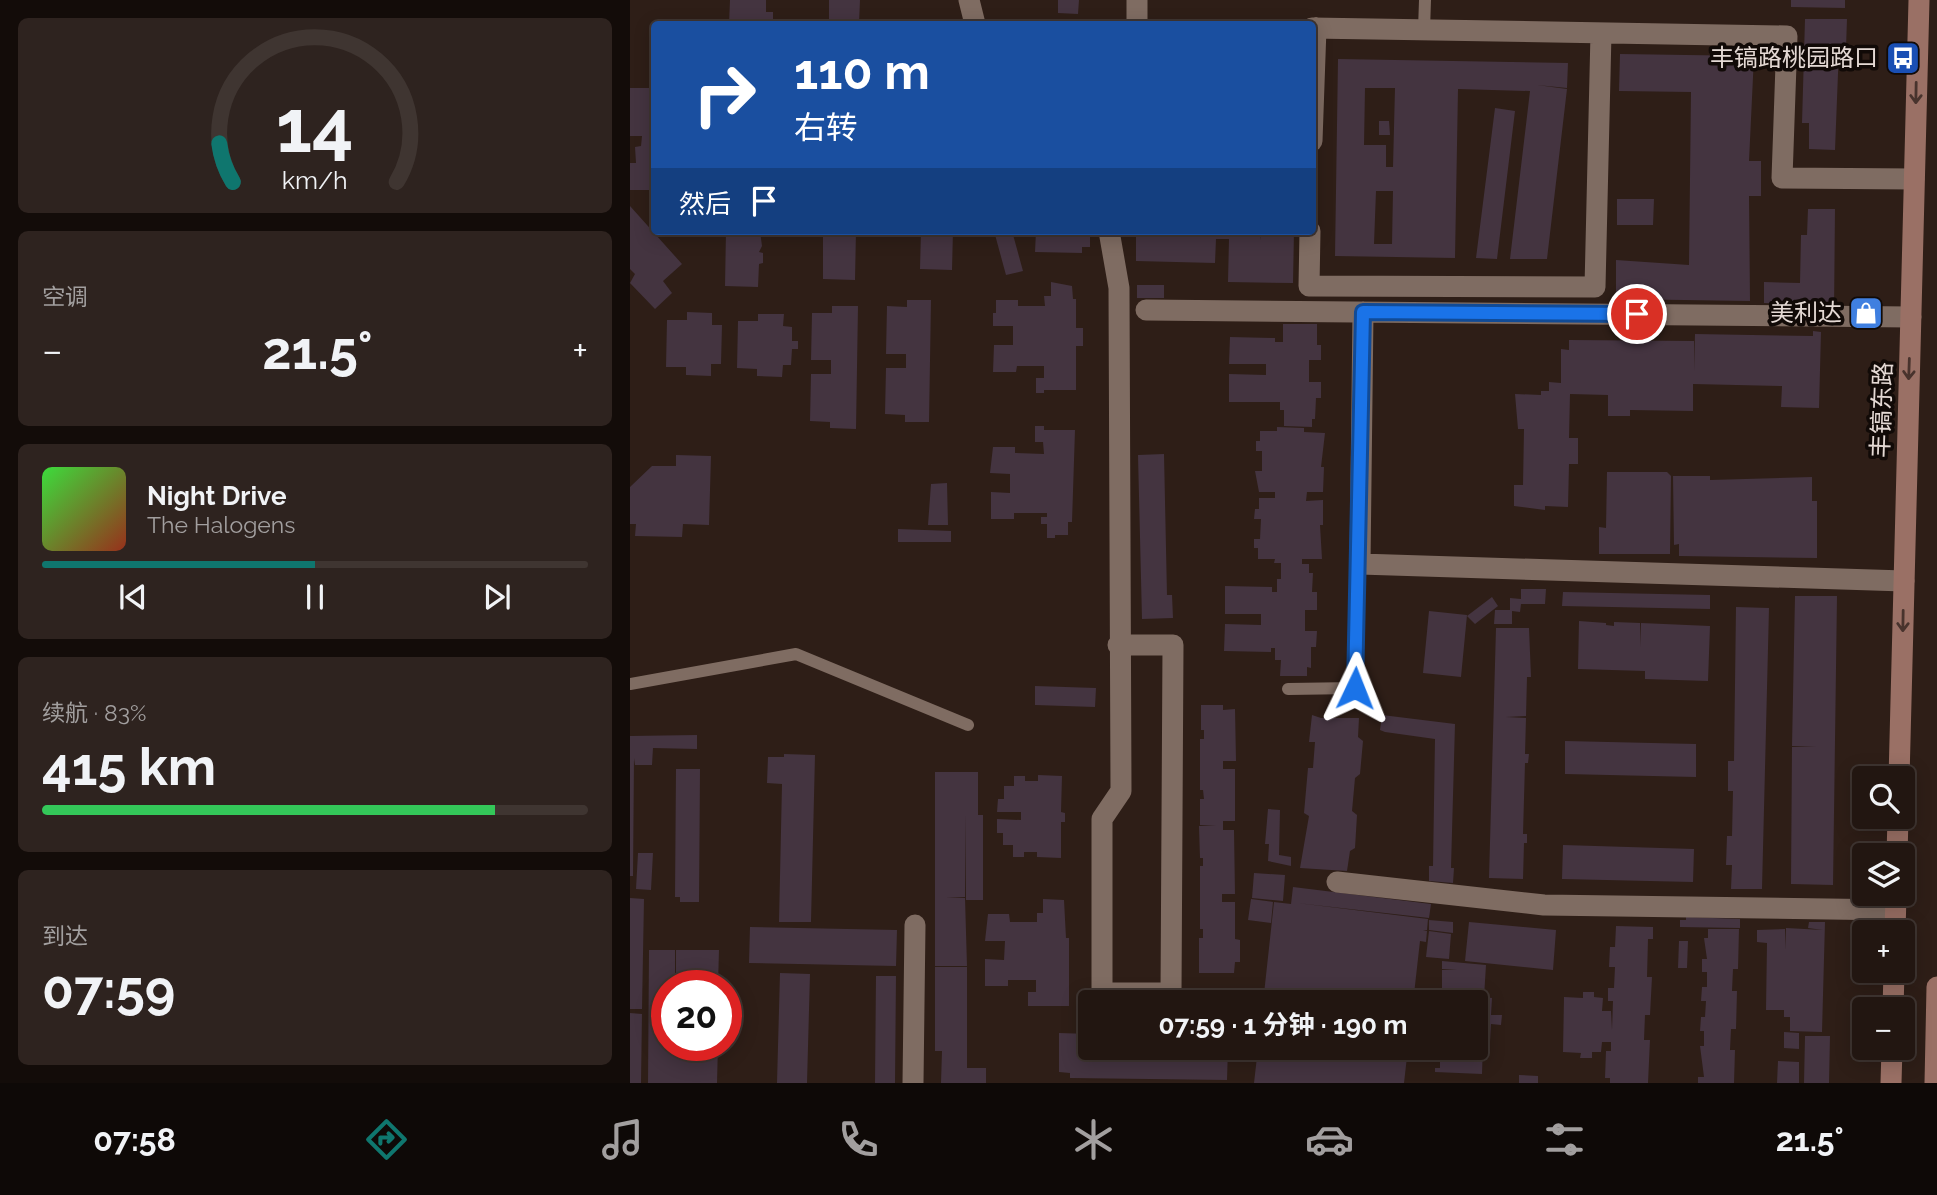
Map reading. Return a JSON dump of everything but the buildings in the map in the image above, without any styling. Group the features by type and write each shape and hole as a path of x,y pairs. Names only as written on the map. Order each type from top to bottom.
{"main road":[{"name":"丰镐东路","path":"1899,766 1919,0"},
{"path":"1935,1083 1937,987"},
{"path":"1891,1083 1892,1060"}],"street":[{"path":"969,0 974,21"},
{"path":"1137,0 1137,21"},
{"path":"1316,28 1787,36 1782,178 1914,179"},
{"path":"1310,235 1309,286 1595,287 1601,33"},
{"path":"1110,235 1119,288 1118,645 1121,791 1102,819 1102,993 1171,993 1173,645 1118,645"},
{"path":"1146,310 1911,317"},
{"path":"1363,312 1360,564 1904,581"},
{"path":"1337,882 1544,905 1852,902"},
{"path":"913,1083 915,925"}],"lane":[{"path":"1424,30 1425,0"},
{"path":"1287,689 1355,688 1360,564"},
{"path":"630,684 796,654 968,725"}],"place":[{"name":"丰镐路桃园路口","path":"1903,58"},
{"name":"美利达","path":"1866,313"}],"route":[{"path":"1355,688 1360,564 1363,312 1637,314"}]}
